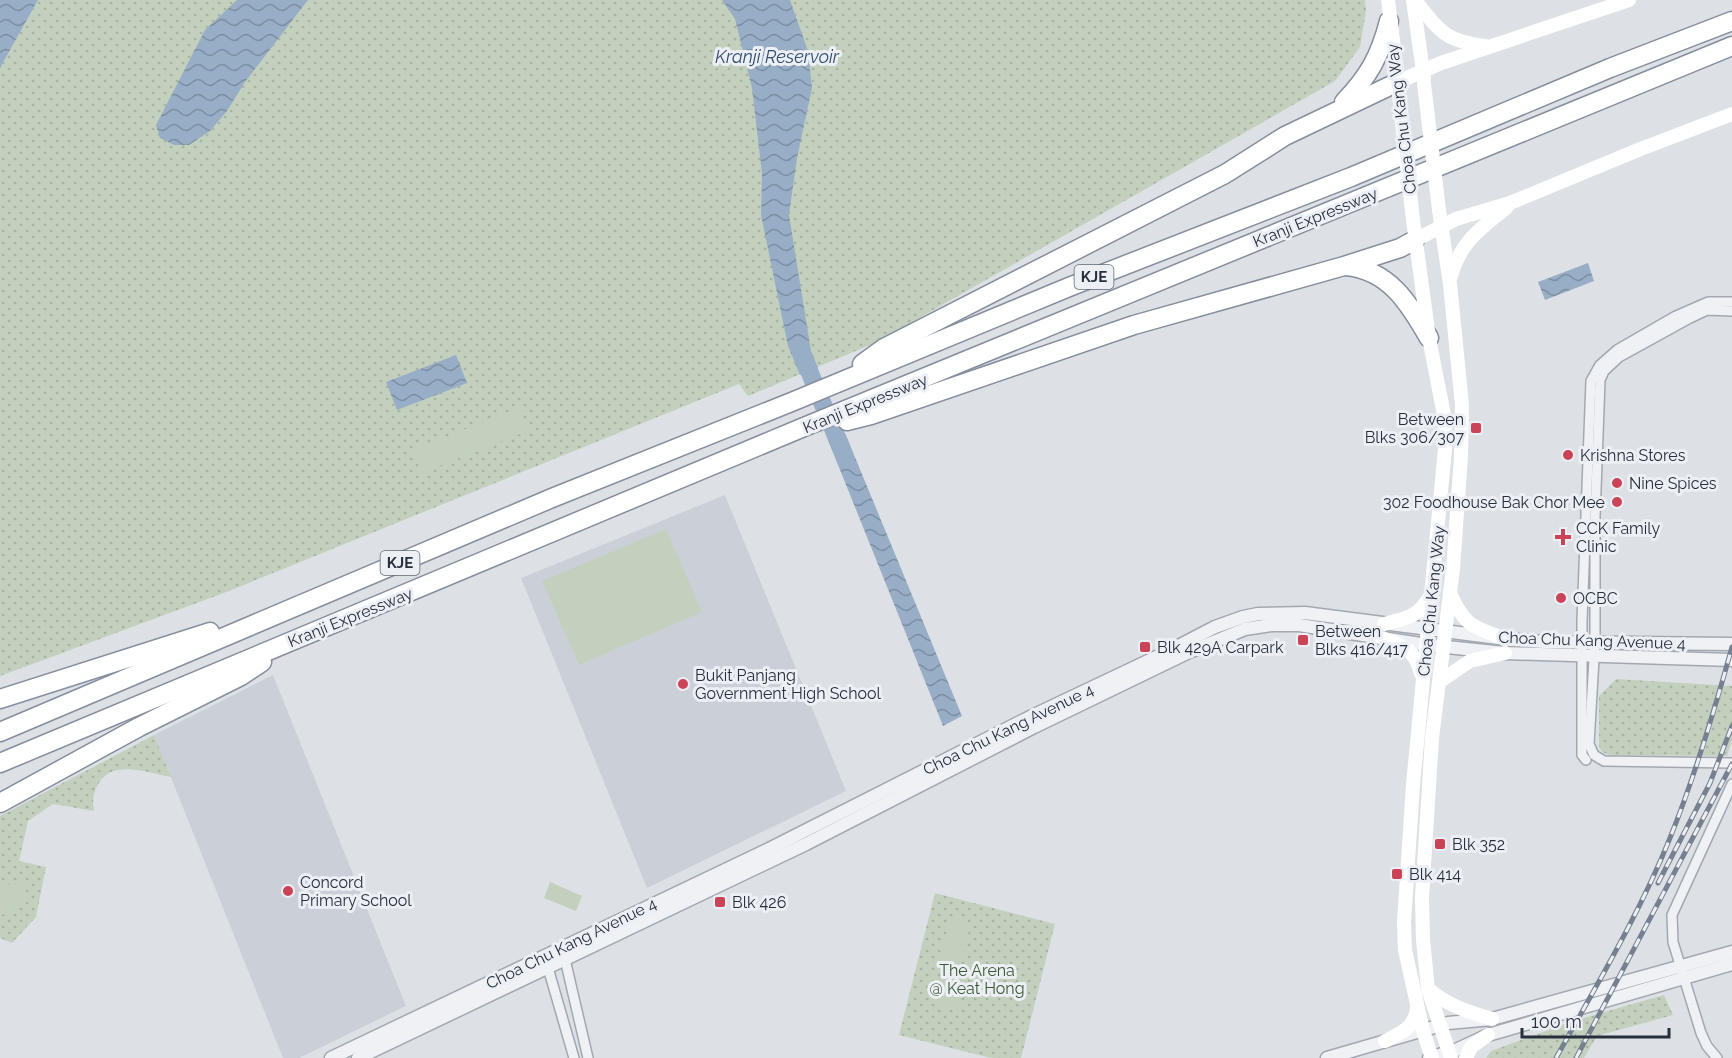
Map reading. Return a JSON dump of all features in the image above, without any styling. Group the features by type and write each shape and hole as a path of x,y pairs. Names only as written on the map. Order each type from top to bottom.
{"highway":[{"path":"1336,110 1365,80 1381,50 1389,21"},
{"name":"Kranji Expressway","path":"0,732 552,498 1069,287 1351,177 1610,68 1732,21"},
{"name":"Kranji Expressway","path":"0,763 781,437 851,414 1469,152 1540,126 1615,92 1732,46"},
{"path":"838,381 884,348 1226,174 1285,136 1336,110 1399,88"},
{"path":"851,414 1134,325 1344,266 1400,248 1415,240"},
{"path":"1344,266 1360,267 1392,285 1414,313 1429,338"},
{"path":"0,699 234,624 247,628"},
{"path":"0,803 139,727 241,676 299,638"}],"main road":[{"name":"Choa Chu Kang Way","path":"1388,0 1415,240 1429,338 1445,420 1445,449 1433,592 1426,645 1404,922 1405,950 1431,1058"},
{"name":"Choa Chu Kang Way","path":"1414,0 1462,405 1458,506 1432,738 1422,889 1423,940 1428,989 1450,1055"},
{"path":"1414,0 1444,34 1455,41 1489,46"},
{"path":"1399,88 1489,46 1629,0"},
{"path":"1415,240 1456,219 1510,203 1732,114"},
{"path":"1449,284 1455,261 1464,245 1471,236 1510,203"},
{"path":"1423,682 1414,655 1408,648 1383,631 1416,614 1424,607 1433,592"},
{"path":"1450,593 1459,614 1464,619 1505,646"},
{"path":"1439,682 1470,661 1505,646"},
{"path":"1428,989 1454,1007 1492,1019"},
{"path":"1385,1041 1407,1030 1416,1018 1417,1003"},
{"path":"1466,1058 1471,1047 1488,1035"}],"street":[{"path":"1732,302 1708,302 1677,316 1606,358 1591,381 1582,642 1588,656 1589,744 1598,759 1732,763"},
{"path":"1590,394 1604,371 1619,357 1707,310 1732,310"},
{"path":"1677,316 1680,319 1688,319"},
{"path":"1586,760 1582,754 1588,656 1595,642 1595,517 1600,380"},
{"name":"Choa Chu Kang Avenue 4","path":"330,1058 767,850 1015,724 1215,627 1243,617 1277,612 1330,616 1426,645 1443,646 1582,642 1732,644"},
{"name":"Choa Chu Kang Avenue 4","path":"358,1058 806,844 1034,727 1245,629 1270,625 1299,625 1383,631 1428,629 1505,646 1588,656 1732,660"},
{"path":"1717,1058 1707,1046 1701,1033 1673,942 1672,915 1732,784"},
{"path":"562,947 588,1058"},
{"path":"1431,1058 1450,1055 1488,1035 1682,971 1732,952"},
{"path":"544,956 574,1058"},
{"path":"1326,1058 1440,1026 1492,1019 1682,971 1732,964"}],"shaded area":[{"name":"Bukit Panjang Government High School","path":"725,495 846,791 647,888 521,578"},
{"name":"Concord Primary School","path":"273,675 406,1006 299,1058 283,1058 154,735"}],"green space":[{"path":"38,0 1365,0 1366,11 1360,47 1335,81 877,342 748,396 739,384 229,591 0,676 0,68"},
{"path":"519,408 528,431 421,473 412,450"},
{"path":"666,529 702,612 579,665 542,581"},
{"path":"1616,679 1732,686 1732,740 1727,756 1610,755 1602,752 1599,746 1599,696"},
{"path":"154,735 171,777 142,771 113,771 105,776 97,786 93,804 94,811 53,804 28,821 19,861 46,867 36,917 12,943 0,938 0,816"},
{"path":"20,879 31,900 0,916 0,889"},
{"path":"550,882 582,896 576,911 544,898"},
{"name":"The Arena @ Keat Hong","path":"935,893 1055,924 1021,1058 991,1058 899,1035"},
{"path":"950,918 971,923 961,963 940,957"},
{"path":"947,965 967,970 958,1010 937,1004"},
{"path":"1664,995 1673,1015 1597,1036 1584,1058 1486,1058 1491,1051 1570,1022"}],"water":[{"path":"0,0 38,0 0,68"},
{"path":"237,0 308,0 210,131 189,145 174,145 160,138 156,125 205,30"},
{"name":"Kranji Reservoir","path":"722,0 790,0 808,51 812,88 797,158 789,215 811,351 818,368 800,375 788,346 761,215 762,174 752,88 735,19"},
{"path":"1588,263 1594,281 1545,300 1538,282"},
{"path":"456,355 467,383 397,410 386,382"},
{"path":"845,433 962,716 943,726 828,440"}],"waterway":[{"path":"800,349 846,460"}],"railway":[{"path":"1556,1058 1616,950 1658,867 1696,767 1732,647"},
{"path":"1658,883 1710,783 1732,726"},
{"path":"1576,1058 1732,764"}],"place":[{"name":"Between Blks 306/307","path":"1476,428"},
{"name":"Krishna Stores","path":"1568,455"},
{"name":"Nine Spices","path":"1617,483"},
{"name":"302 Foodhouse Bak Chor Mee","path":"1617,502"},
{"name":"CCK Family Clinic","path":"1563,537"},
{"name":"OCBC","path":"1561,598"},
{"name":"Between Blks 416/417","path":"1303,640"},
{"name":"Blk 429A Carpark","path":"1145,647"},
{"name":"Bukit Panjang Government High School","path":"683,684"},
{"name":"Blk 352","path":"1440,844"},
{"name":"Blk 414","path":"1397,874"},
{"name":"Concord Primary School","path":"288,891"},
{"name":"Blk 426","path":"720,902"}]}
